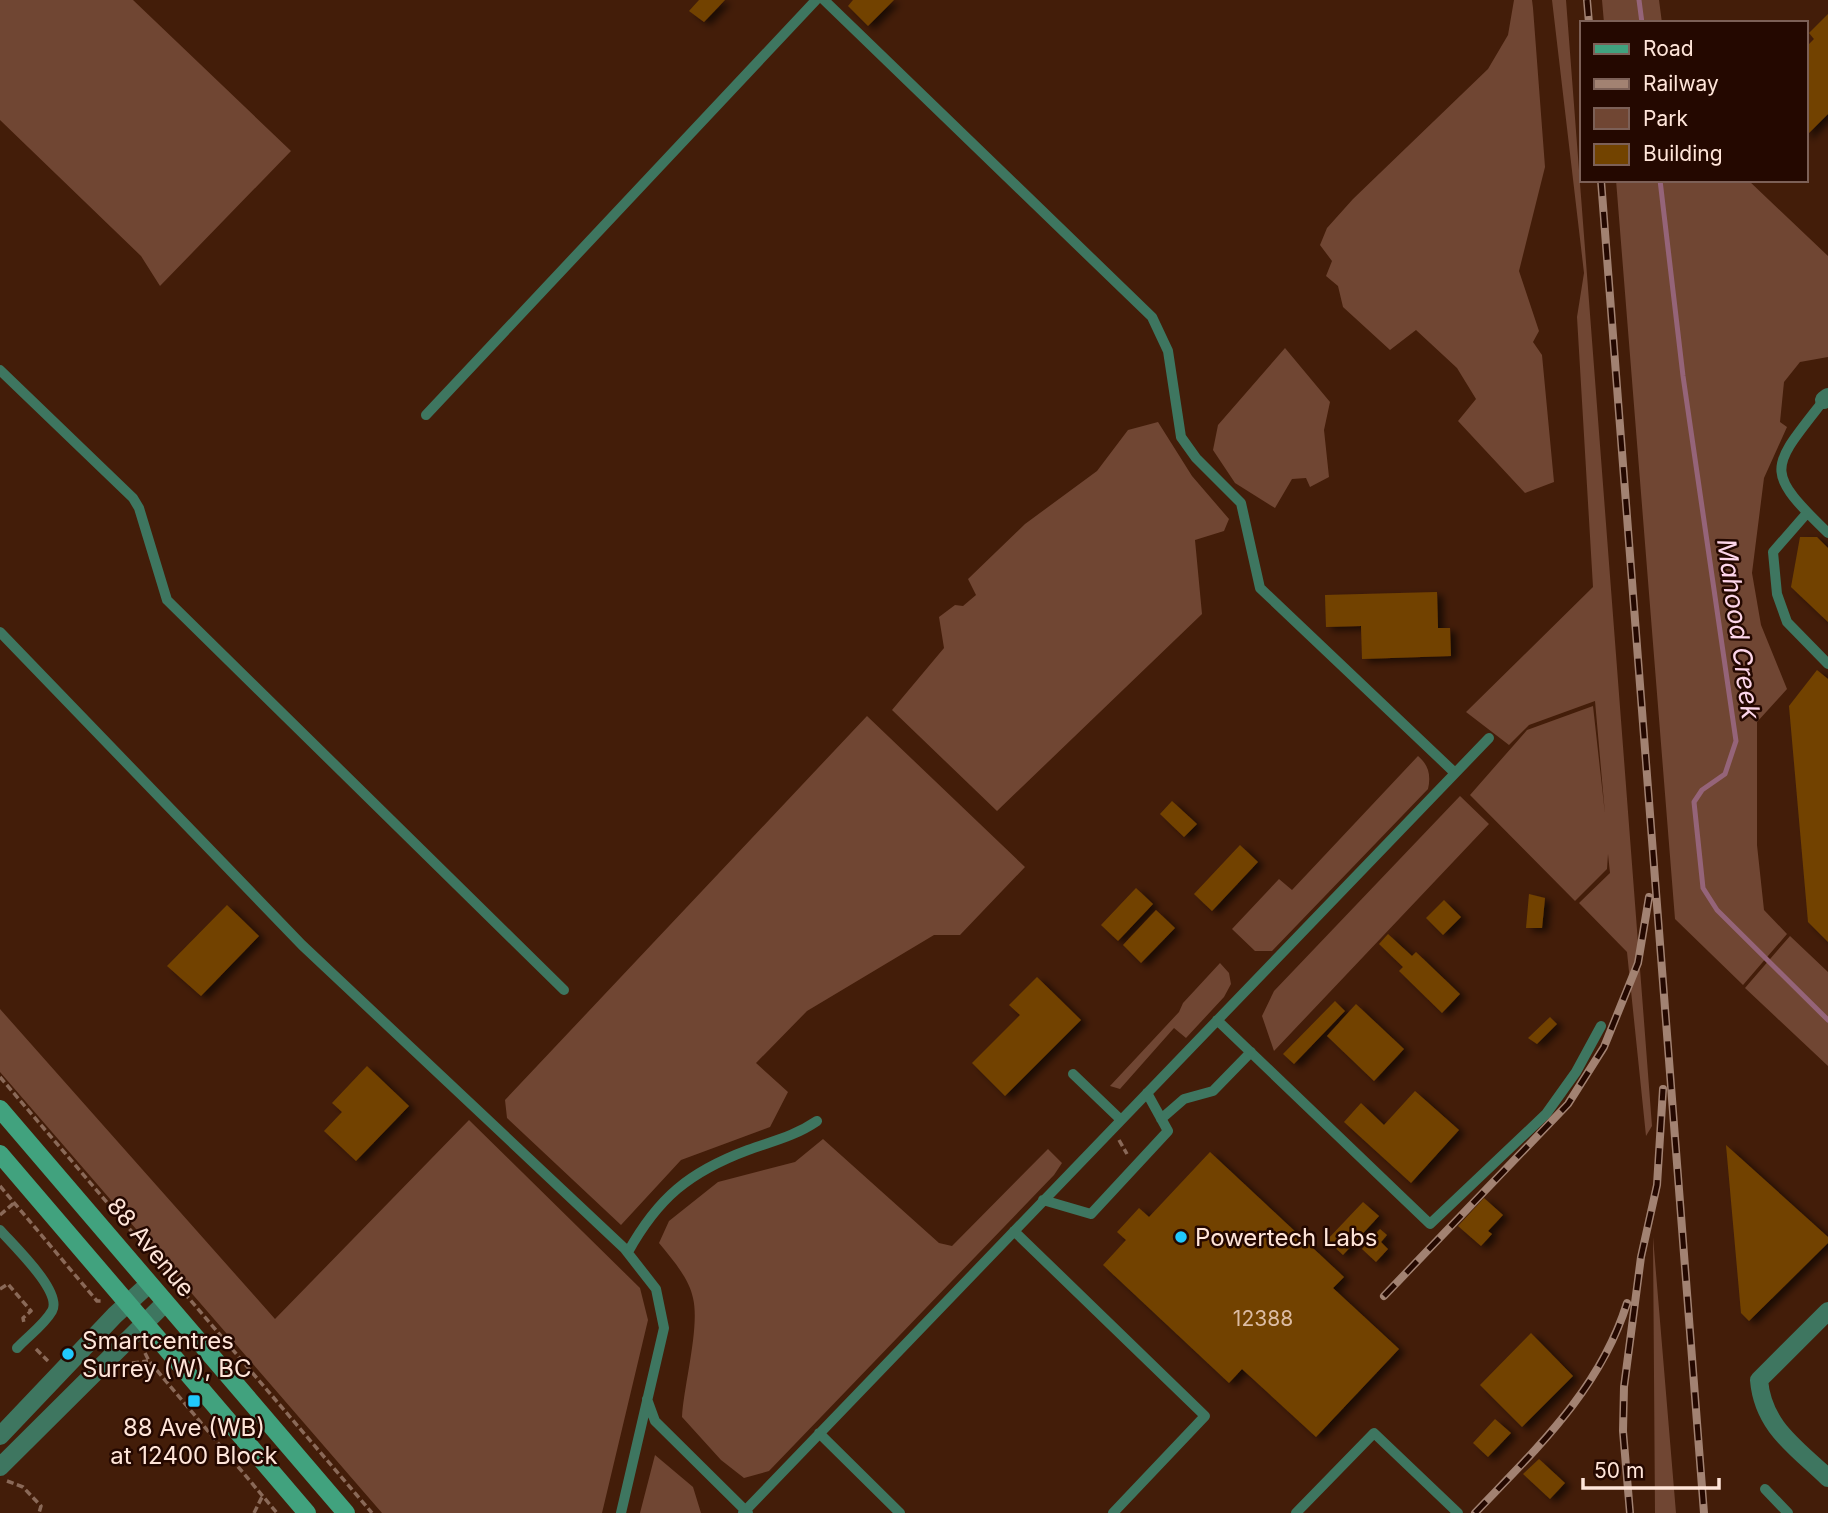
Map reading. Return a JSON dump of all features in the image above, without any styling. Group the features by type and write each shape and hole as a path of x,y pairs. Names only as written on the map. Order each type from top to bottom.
{"main road":[{"name":"88 Avenue","path":"0,1109 346,1513"},
{"path":"0,1154 307,1513"}],"street":[{"path":"0,1436 149,1284"},
{"path":"4,1474 144,1322 165,1303"},
{"path":"1828,1311 1759,1380 1761,1403 1770,1423 1828,1478"}],"lane":[{"path":"426,415 816,0"},
{"path":"824,0 1152,317 1168,351 1181,437 1196,458 1241,503 1260,588 1455,773"},
{"path":"0,370 133,498 139,508 167,600 564,990"},
{"path":"1827,399 1789,446 1781,467 1782,483 1787,491 1828,533"},
{"path":"1807,513 1773,552 1777,594 1787,622 1828,664"},
{"path":"0,632 302,944 628,1252 656,1289 664,1328 621,1513"},
{"path":"647,1398 655,1421 745,1512 1489,738"},
{"path":"1217,1020 1430,1224 1545,1114 1576,1072 1601,1026"},
{"path":"1161,1119 1184,1099 1213,1091 1251,1052"},
{"path":"1073,1074 1121,1120"},
{"path":"1043,1200 1091,1214 1168,1131 1147,1093"},
{"path":"628,1252 643,1225 678,1186 709,1165 796,1135 817,1121"},
{"path":"0,1230 47,1285 54,1300 51,1313 17,1348"},
{"path":"1014,1231 1205,1416 1113,1513"},
{"path":"819,1433 900,1513"},
{"path":"1296,1513 1374,1433 1458,1513"},
{"path":"1765,1489 1788,1513"}],"path":[{"path":"0,1077 372,1513"},
{"path":"1107,1134 1123,1142 1133,1169"},
{"path":"0,1186 97,1301 104,1301"},
{"path":"0,1216 14,1203"},
{"path":"145,1353 277,1513"},
{"path":"0,1473 23,1487 41,1506 39,1513"},
{"path":"0,1490 4,1474"},
{"path":"254,1513 263,1496"}],"green space":[{"path":"0,0 133,0 291,151 160,286 141,256 0,120"},
{"path":"1514,0 1532,0 1533,8 1545,167 1519,271 1539,331 1533,342 1542,355 1554,482 1525,493 1458,421 1476,399 1457,368 1416,330 1390,350 1343,307 1338,286 1326,276 1332,261 1320,245 1327,228 1353,199 1488,69 1508,35"},
{"path":"1552,0 1566,0 1652,1126 1646,1136 1627,952 1579,903 1610,873 1608,854 1607,869 1575,901 1470,795 1527,730 1593,706 1605,814 1595,701 1529,725 1509,745 1466,712 1593,587 1577,317 1584,273"},
{"path":"1602,0 1659,0 1662,21 1604,21"},
{"path":"1616,182 1750,182 1828,256 1828,357 1800,362 1784,382 1780,422 1787,427 1764,478 1752,573 1761,625 1787,689 1757,722 1757,845 1764,910 1787,934 1743,985 1675,919"},
{"path":"1285,348 1330,402 1324,430 1329,477 1310,487 1306,478 1292,479 1275,508 1235,483 1213,450 1218,425"},
{"path":"1158,422 1192,476 1229,519 1224,531 1195,540 1202,614 997,811 892,710 944,648 939,617 955,605 963,606 976,595 968,579 1025,524 1097,471 1128,430"},
{"path":"867,716 1025,867 960,935 934,935 807,1011 756,1063 788,1092 770,1127 681,1160 621,1225 507,1118 505,1100"},
{"path":"1418,756 1428,771 1428,789 1272,951 1255,951 1232,929 1279,879 1292,890"},
{"path":"1460,796 1489,824 1274,1051 1262,1016 1274,991"},
{"path":"1790,936 1828,972 1828,1066 1745,988"},
{"path":"1220,963 1229,973 1231,984 1224,997 1186,1038 1174,1028 1120,1089 1110,1086 1179,1012 1183,1003"},
{"path":"0,1009 275,1319 469,1120 640,1288 648,1320 602,1513 382,1513 0,1072"},
{"path":"823,1139 939,1243 952,1246 1048,1149 1062,1163 1054,1175 769,1471 744,1478 721,1460 682,1417 695,1310 688,1283 659,1243 669,1221 718,1182 795,1162"},
{"path":"1653,1237 1676,1513 1655,1513"},
{"path":"655,1455 693,1487 701,1513 640,1513"}],"building":[{"path":"699,0 725,0 704,22 689,11"},
{"path":"853,0 894,0 868,26 848,6"},
{"path":"1828,14 1828,114 1807,135 1807,46 1814,39 1809,33"},
{"path":"1800,537 1817,537 1828,548 1828,622 1791,587"},
{"path":"1437,592 1438,628 1450,628 1451,656 1362,659 1361,626 1326,627 1325,595"},
{"path":"1817,670 1828,679 1828,942 1808,922 1789,706"},
{"path":"1172,801 1197,824 1184,837 1160,814"},
{"path":"1240,845 1258,862 1212,911 1194,894"},
{"path":"1136,888 1153,904 1118,941 1101,925"},
{"path":"1529,894 1545,898 1542,928 1526,928"},
{"path":"1444,900 1461,917 1443,935 1426,918"},
{"path":"227,905 259,936 201,996 167,966"},
{"path":"1156,910 1175,928 1141,963 1123,945"},
{"path":"1388,934 1412,956 1416,952 1460,994 1442,1013 1399,971 1403,967 1379,944"},
{"path":"1037,977 1081,1020 1005,1096 972,1063 1020,1015 1009,1005"},
{"path":"1335,1001 1345,1011 1294,1064 1283,1054"},
{"path":"1356,1004 1404,1049 1374,1081 1327,1036"},
{"path":"1550,1017 1557,1024 1537,1044 1528,1038"},
{"path":"367,1066 409,1106 356,1161 324,1131 342,1112 332,1103"},
{"path":"1415,1091 1459,1130 1411,1183 1344,1122 1361,1103 1384,1125"},
{"path":"1726,1145 1828,1237 1828,1243 1749,1321 1741,1313"},
{"path":"1210,1152 1344,1277 1333,1288 1399,1349 1316,1437 1242,1369 1229,1383 1103,1265 1126,1240 1117,1232 1139,1208 1149,1217"},
{"path":"1484,1198 1503,1215 1488,1231 1492,1234 1481,1246 1458,1226"},
{"path":"1363,1202 1379,1216 1343,1255 1327,1240"},
{"path":"1380,1229 1387,1235 1381,1242 1388,1249 1376,1262 1362,1249"},
{"path":"1531,1333 1573,1376 1522,1427 1480,1385"},
{"path":"1495,1419 1511,1433 1488,1457 1473,1443"},
{"path":"1539,1459 1565,1483 1550,1499 1523,1474"}],"waterway":[{"name":"Mahood Creek","path":"1639,0 1642,21"},
{"name":"Mahood Creek","path":"1660,182 1683,376 1736,741 1725,774 1702,790 1694,802 1703,888 1717,910 1828,1020"}],"railway":[{"path":"1587,0 1589,21"},
{"path":"1601,182 1704,1513"},
{"path":"1384,1296 1568,1104 1604,1047 1638,963 1649,897"},
{"path":"1630,1513 1623,1431 1624,1387 1641,1257 1657,1185 1663,1089"},
{"path":"1475,1513 1543,1441 1583,1391 1600,1364 1627,1303"}],"place":[{"name":"Powertech Labs","path":"1181,1237"},
{"name":"Smartcentres Surrey (W), BC","path":"68,1354"},
{"name":"88 Ave (WB) at 12400 Block","path":"194,1401"}]}
